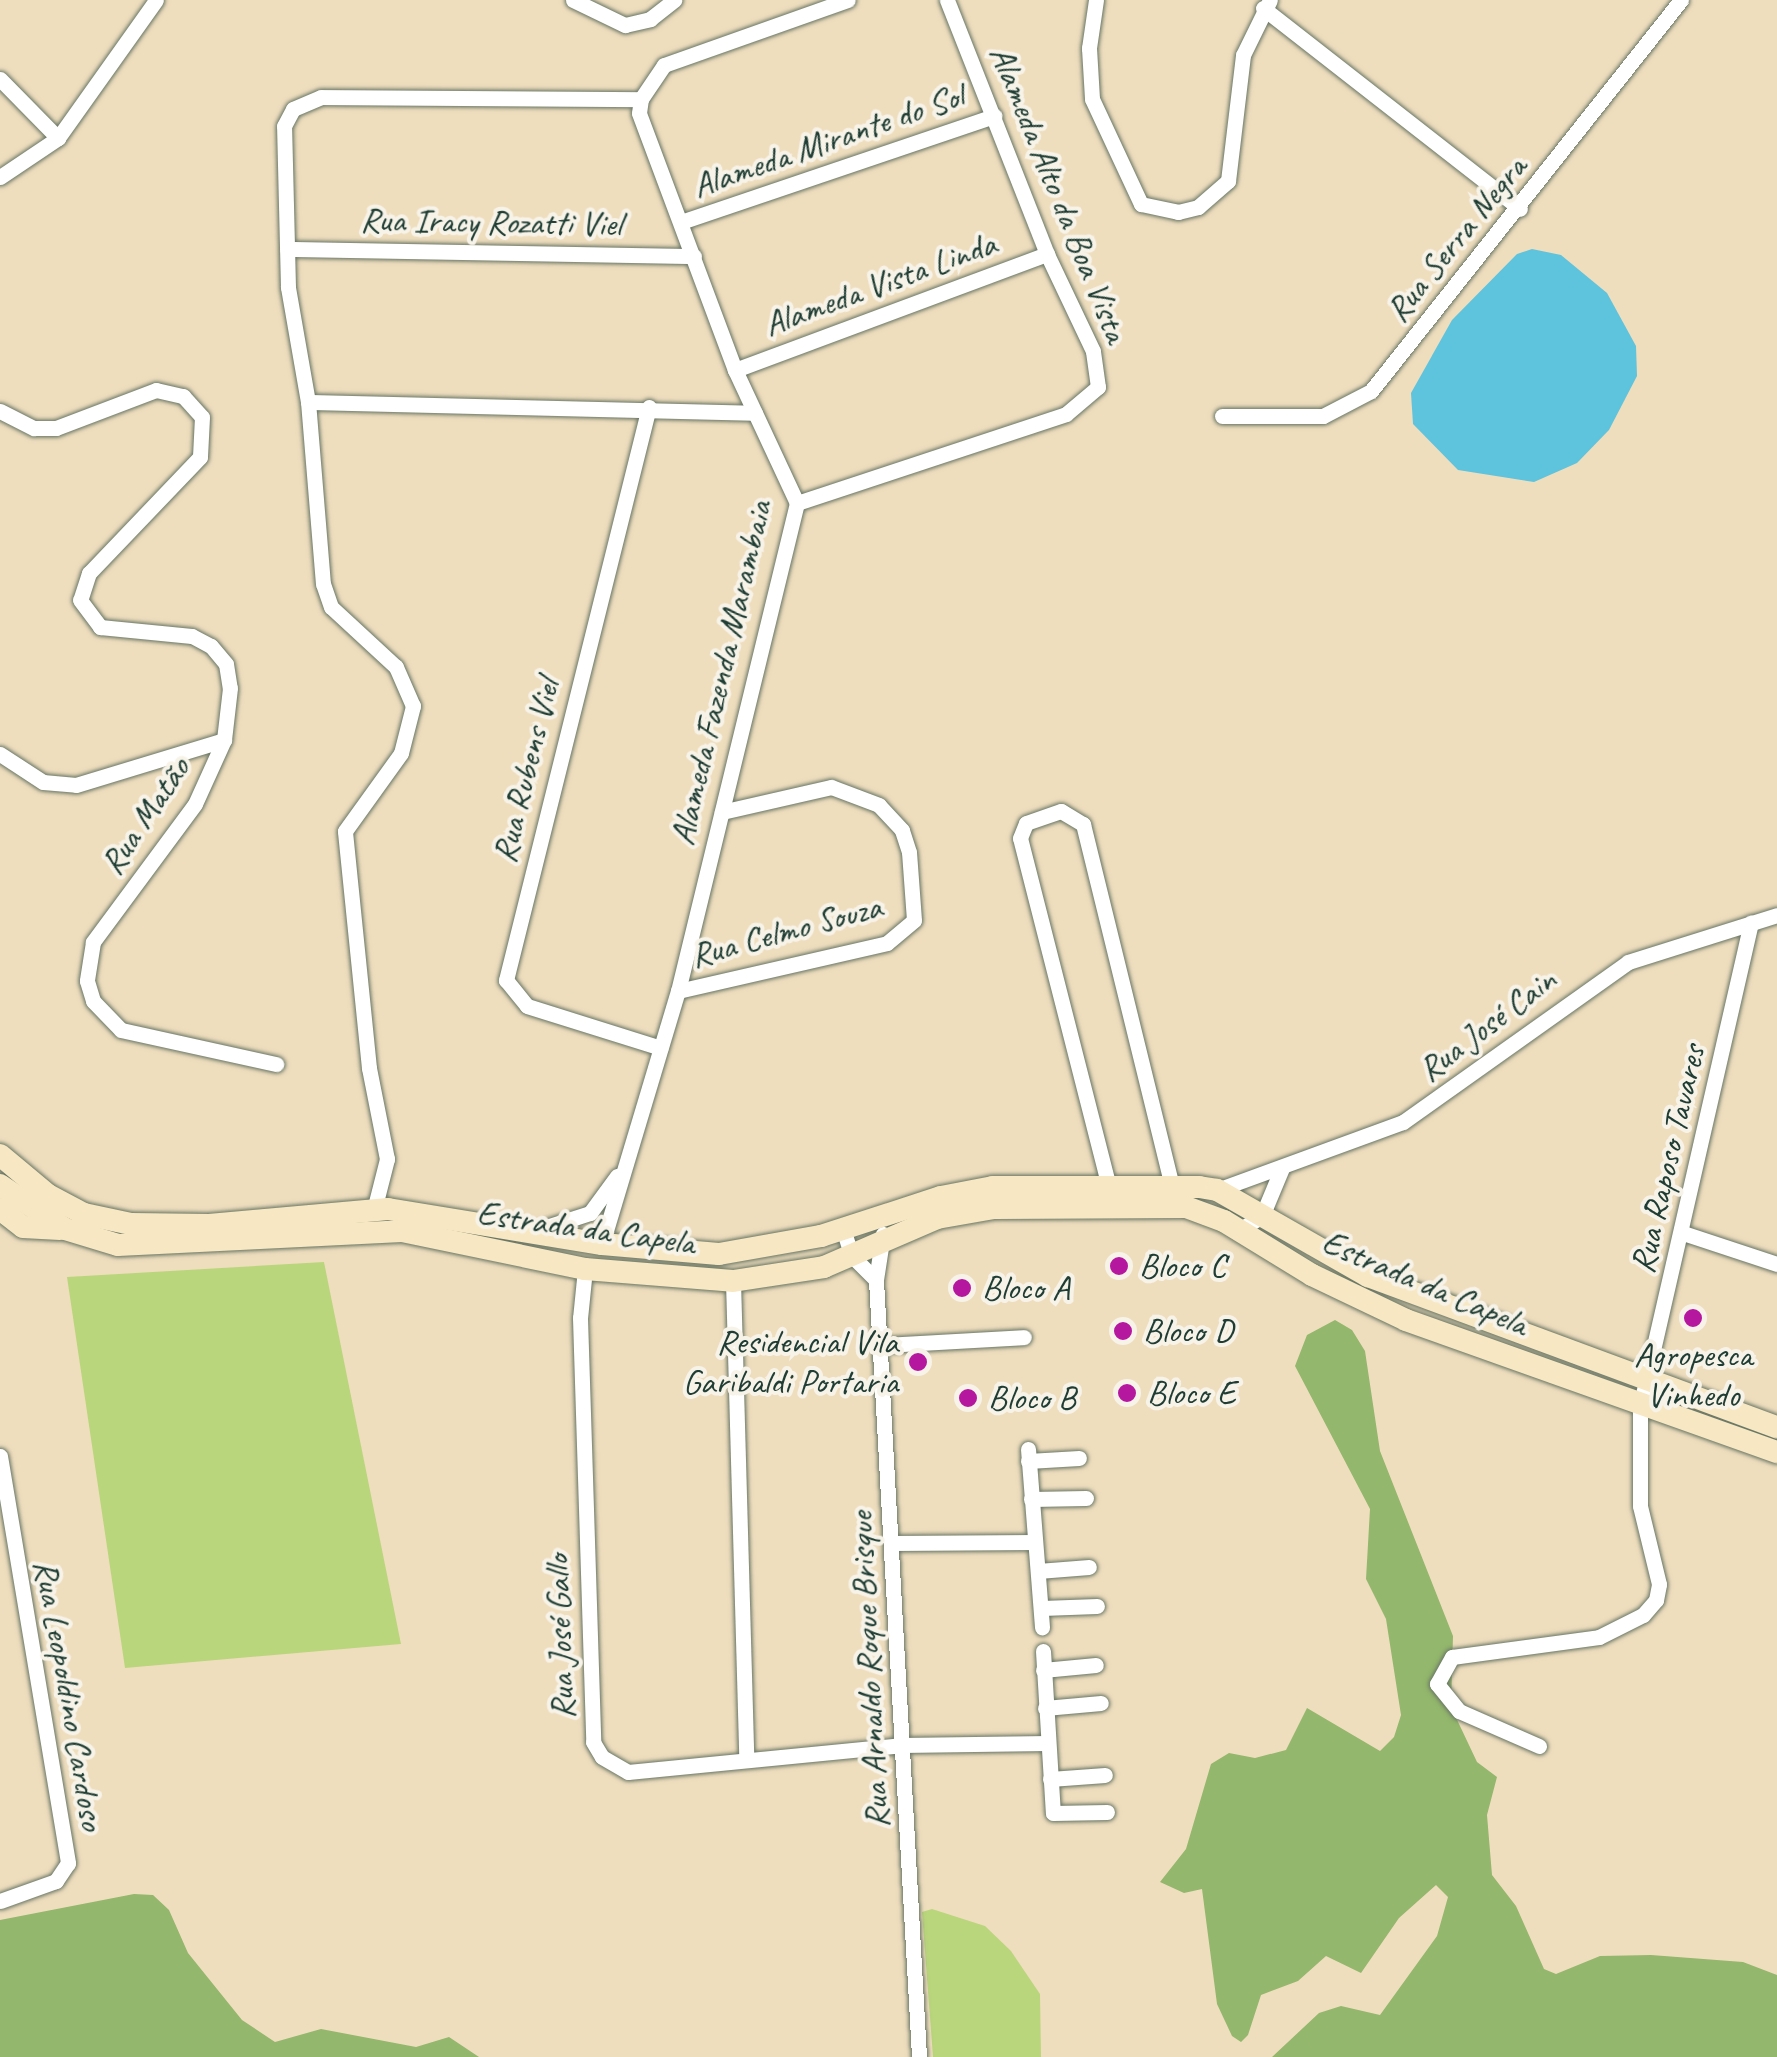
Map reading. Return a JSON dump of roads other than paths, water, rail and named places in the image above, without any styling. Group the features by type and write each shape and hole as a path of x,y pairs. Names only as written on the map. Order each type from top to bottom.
{"main road":[{"name":"Estrada da Capela","path":"0,1156 48,1195 84,1214 131,1224 209,1225 374,1210 426,1212 602,1244 719,1254 843,1229 993,1187 1108,1183 1217,1190 1368,1276 1649,1376 1777,1427"},
{"name":"Estrada da Capela","path":"0,1185 65,1228 118,1246 402,1231 586,1270 733,1281 852,1256 937,1218 1028,1206 1186,1207 1239,1230 1392,1314 1640,1407 1777,1452"},
{"path":"3,1215 33,1229 65,1228"}],"street":[{"path":"0,177 58,138 156,0"},
{"path":"573,0 625,24 650,19 674,0"},
{"path":"374,1210 387,1159 374,1105 344,845 352,818 401,753 412,706 396,667 327,600 308,402 286,248 284,126 306,99 640,106 664,64 848,0"},
{"name":"Alameda Alto da Boa Vista","path":"797,502 1066,414 1091,398 1099,373 1093,351 1047,254 948,0"},
{"path":"1096,0 1089,48 1092,99 1141,204 1178,212 1198,207 1228,181 1243,55 1266,4 1520,209"},
{"name":"Rua Serra Negra","path":"1222,416 1323,416 1360,399 1520,209 1681,0"},
{"path":"0,79 58,138"},
{"name":"Alameda Fazenda Marambaia","path":"602,1244 678,991 797,502 735,370 640,106"},
{"name":"Alameda Mirante do Sol","path":"682,222 994,116"},
{"name":"Rua Iracy Rozatti Viel","path":"286,248 694,256"},
{"name":"Alameda Vista Linda","path":"735,370 1047,254"},
{"name":"Rua Matão","path":"0,411 34,428 56,428 156,390 194,405 206,430 200,457 88,574 80,600 100,628 192,636 212,646 228,676 224,740 195,804 94,942 88,982 94,1001 121,1030 276,1064"},
{"path":"308,402 648,407 756,413"},
{"name":"Rua Rubens Viel","path":"648,407 506,980 527,1006 661,1048"},
{"path":"0,754 43,782 76,786 224,740"},
{"name":"Rua Celmo Souza","path":"678,991 887,943 914,920 917,897 906,841 880,805 831,787 722,812"},
{"path":"1108,1183 1020,838 1026,824 1061,811 1083,824 1172,1185"},
{"name":"Rua José Cain","path":"1217,1190 1257,1171 1282,1168 1403,1122 1628,962 1777,915"},
{"name":"Rua Raposo Tavares","path":"1539,1746 1459,1711 1440,1694 1442,1668 1468,1652 1599,1637 1643,1615 1656,1600 1659,1584 1640,1506 1640,1407 1683,1233 1751,923"},
{"name":"Alameda Fazenda Marambaia","path":"534,1231 590,1214 632,1146"},
{"path":"1239,1230 1262,1216 1282,1168"},
{"path":"1257,1171 1272,1190"},
{"name":"Rua Arnaldo Roque Brisque","path":"878,1217 885,1243 876,1280 884,1345 919,2057"},
{"path":"843,1229 852,1256 876,1280"},
{"path":"1683,1233 1777,1264"},
{"name":"Rua José Gallo","path":"586,1270 580,1318 593,1742 613,1766 628,1772 901,1745 1048,1743"},
{"path":"733,1281 746,1760"},
{"path":"884,1345 1024,1337"},
{"path":"1042,1627 1028,1455 1079,1458"},
{"name":"Rua Leopoldino Cardoso","path":"0,1456 68,1863 56,1881 0,1901"},
{"path":"1031,1499 1086,1498"},
{"path":"892,1543 1036,1542"},
{"path":"1038,1571 1089,1567"},
{"path":"1042,1608 1097,1606"},
{"path":"1043,1651 1053,1812 1106,1812"},
{"path":"1043,1670 1096,1665"},
{"path":"1045,1708 1101,1703"},
{"path":"1050,1779 1105,1775"}],"water":[{"path":"1532,249 1561,255 1607,293 1636,346 1637,376 1609,430 1577,463 1534,482 1458,470 1413,424 1411,393 1452,320 1517,254"}],"place":[{"name":"Bloco C","path":"1119,1266"},
{"name":"Bloco A","path":"962,1288"},
{"name":"Agropesca Vinhedo","path":"1693,1318"},
{"name":"Bloco D","path":"1123,1331"},
{"name":"Residencial Vila Garibaldi Portaria","path":"918,1362"},
{"name":"Bloco E","path":"1127,1393"},
{"name":"Bloco B","path":"968,1398"}]}
